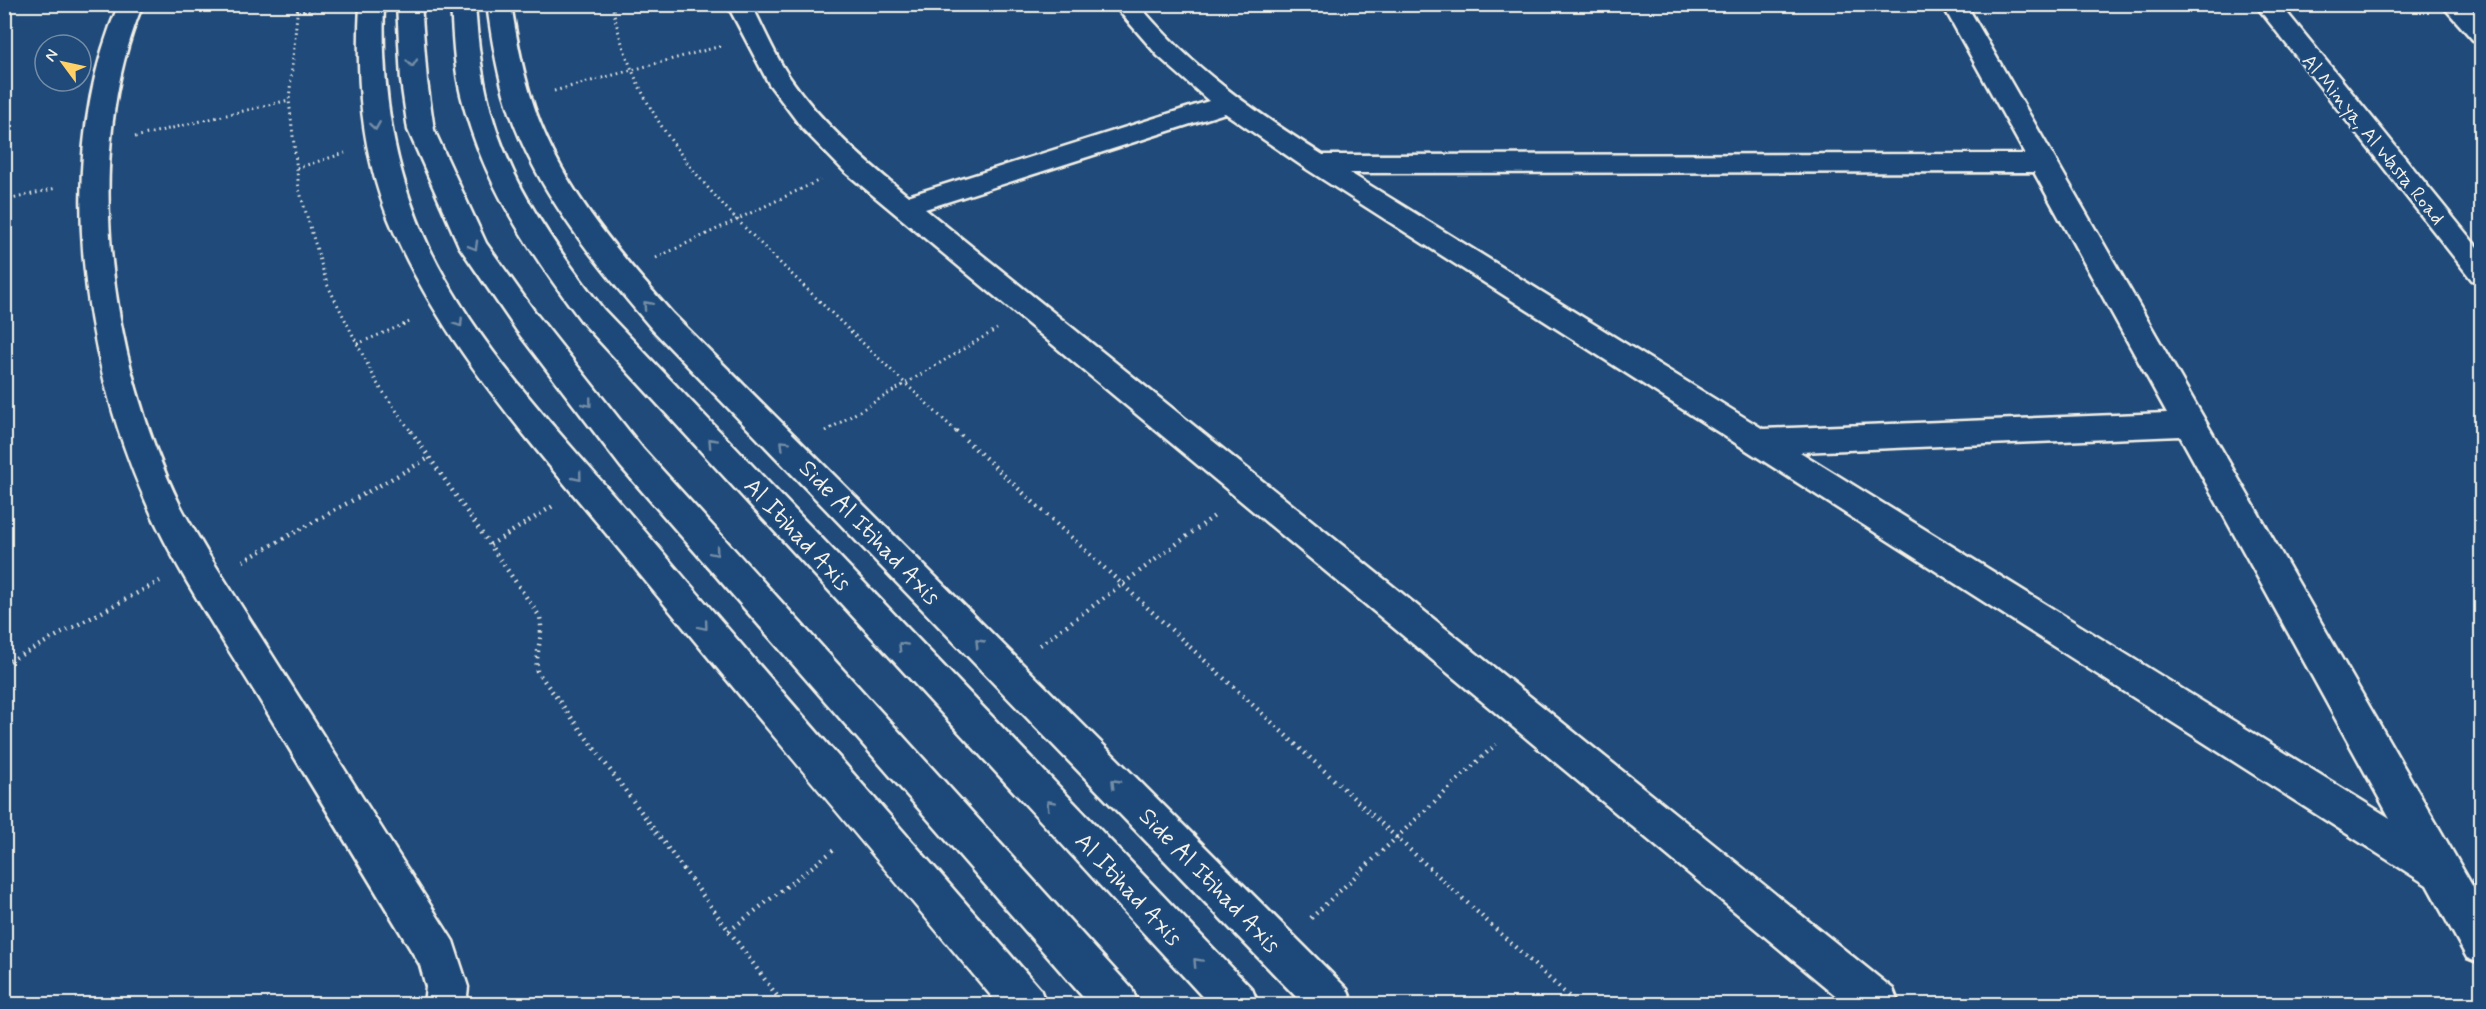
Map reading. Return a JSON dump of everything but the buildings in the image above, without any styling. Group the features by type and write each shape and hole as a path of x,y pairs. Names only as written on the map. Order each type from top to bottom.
{"street":[{"path":"130,4 111,63 102,111 94,213 98,269 107,326 138,444 162,502 201,571 438,956 447,987 445,1005"},
{"path":"372,4 369,44 370,92 378,143 393,196 417,250 448,306 480,355 586,486 1025,1005"},
{"path":"409,4 414,81 422,130 442,182 473,246 527,324 632,458 1117,1005"},
{"name":"Al Itihad Axis","path":"463,4 464,38 470,81 481,126 499,172 523,219 554,267 593,316 1237,1005"},
{"name":"Side Al Itihad Axis","path":"499,4 508,68 543,160 567,204 620,274 662,321 1332,1005"},
{"path":"739,4 778,79 811,122 853,165 1878,1005"},
{"path":"1125,4 1171,55 1227,104 1317,164 2440,871"},
{"path":"1954,4 2481,944"},
{"name":"Al Minya, Al Wasta Road","path":"2267,4 2481,273"},
{"path":"2453,4 2481,35"},
{"path":"905,206 1227,104"},
{"path":"1317,164 2042,163"},
{"path":"1758,441 2190,424"}],"path":[{"path":"298,4 289,100 299,189 327,284 376,383 540,617 544,633 537,652 537,670 783,1005"},
{"path":"297,11 335,4"},
{"path":"612,4 631,70 649,108 686,164 736,220 905,384 1577,1005"},
{"path":"519,101 754,36"},
{"path":"4,201 97,162 289,100"},
{"path":"297,168 378,143"},
{"path":"620,274 853,165"},
{"path":"357,344 448,306"},
{"path":"792,452 1029,310"},
{"path":"4,664 201,571 429,458"},
{"path":"490,545 586,486"},
{"path":"1005,671 1249,489"},
{"path":"1278,949 1526,717"},
{"path":"729,931 870,822"}]}
